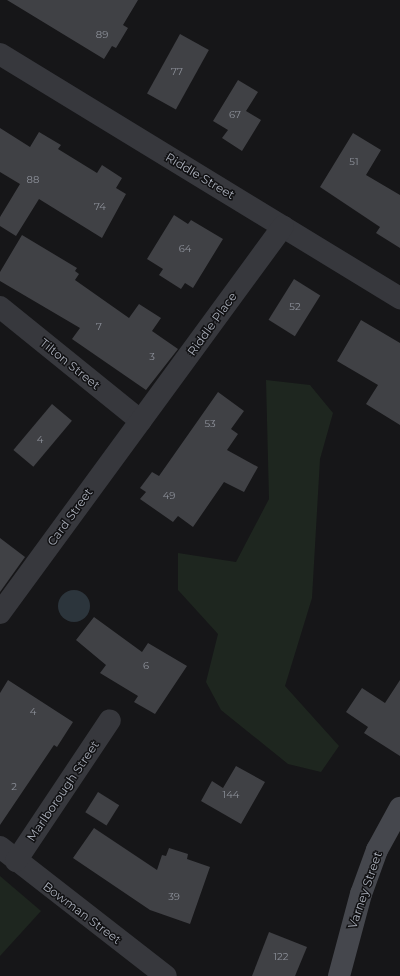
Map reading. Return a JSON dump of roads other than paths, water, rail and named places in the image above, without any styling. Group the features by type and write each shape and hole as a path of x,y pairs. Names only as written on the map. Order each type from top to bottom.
{"main road":[{"name":"Varney Street","path":"339,976 361,894 378,850 400,808"}],"street":[{"name":"Riddle Street","path":"0,54 400,298"},
{"name":"Riddle Place","path":"141,421 283,226"},
{"name":"Tilton Street","path":"0,307 141,421"},
{"name":"Card Street","path":"0,613 141,421"},
{"name":"Marlborough Street","path":"16,861 110,720"},
{"name":"Bowman Street","path":"0,847 16,861 166,976"}]}
